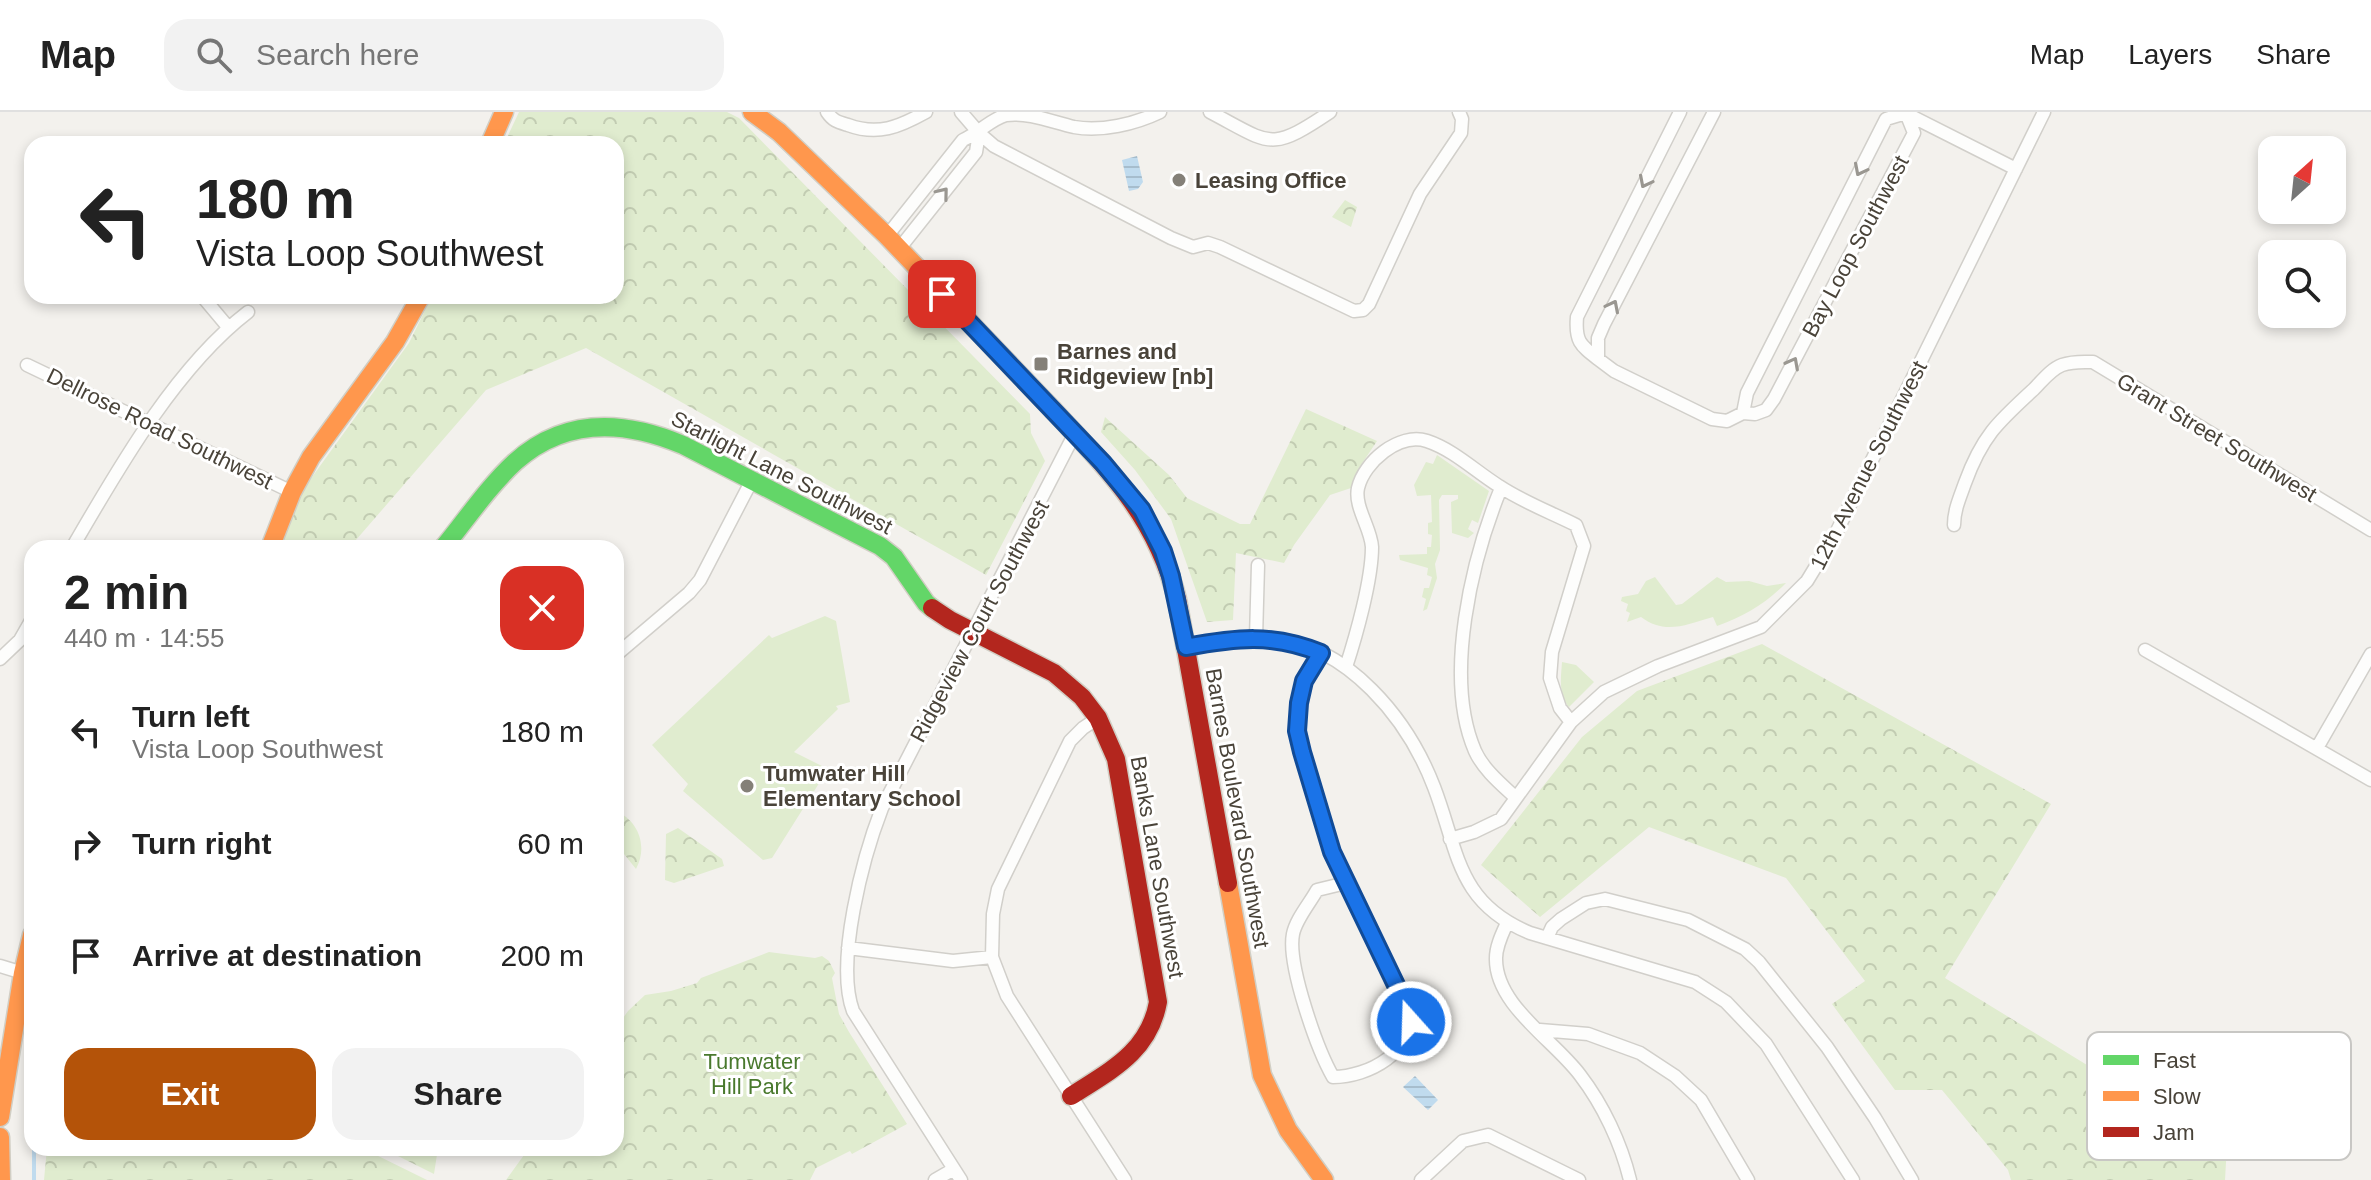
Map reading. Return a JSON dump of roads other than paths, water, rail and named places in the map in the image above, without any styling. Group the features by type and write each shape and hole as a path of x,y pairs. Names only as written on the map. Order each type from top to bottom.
{"street":[{"path":"494,136 504,112"},
{"name":"Barnes Boulevard Southwest","path":"752,112 779,132 893,242 1075,433 1129,493 1153,529 1171,576 1186,647 1262,1075 1286,1129 1324,1180"},
{"path":"827,112 832,120 866,131 904,124 926,112"},
{"path":"961,112 979,133 1012,156 1171,238 1193,247 1208,243 1220,247 1354,311 1363,310 1369,304 1420,194 1461,133 1459,112"},
{"path":"1107,126 1113,112"},
{"path":"893,242 963,140 979,133 994,120 1008,114 1025,114 1093,129 1160,112"},
{"path":"1210,112 1268,141 1283,140 1298,134 1330,112"},
{"name":"Bay Loop Southwest","path":"1680,112 1577,317 1576,331 1581,345 1614,371 1712,419 1727,421 1743,413 1755,414 1766,410 1774,399 1914,133 1905,113 1886,119 1747,393 1743,413"},
{"path":"1598,359 1598,338 1604,324 1714,112"},
{"name":"12th Avenue Southwest","path":"1450,839 1501,819 1571,722 1604,692 1658,666 1761,627 1807,581 1835,535 2044,112"},
{"path":"1905,113 2016,169"},
{"path":"209,304 228,327"},
{"path":"273,540 292,492 311,457 395,342 416,304"},
{"path":"77,540 151,422 194,363 228,327 248,312"},
{"name":"Grant Street Southwest","path":"1954,525 1954,513 1974,457 1985,438 1998,421 2059,366 2075,361 2093,362 2371,530"},
{"name":"Dellrose Road Southwest","path":"27,365 292,492"},
{"name":"Starlight Lane Southwest","path":"450,540 513,464 529,451 571,430 616,425 662,436 880,546 894,557 926,603 972,632"},
{"name":"Ridgeview Court Southwest","path":"958,1174 853,1011 845,977 848,948 873,831 1075,433"},
{"path":"1346,667 1357,634 1370,562 1370,534 1357,492 1365,472 1395,444 1412,438 1423,439 1454,455 1501,488 1576,525 1584,546 1552,652 1551,665 1554,692 1560,708 1571,722"},
{"path":"624,648 700,580 752,480"},
{"path":"1501,488 1468,591 1462,667 1465,712 1476,752 1496,780 1515,797"},
{"path":"1256,638 1258,565"},
{"name":"Banks Lane Southwest","path":"972,632 1064,680 1098,718 1116,759 1157,1012 1150,1033 1138,1049 1071,1096"},
{"path":"0,659 24,633"},
{"path":"1186,647 1256,638 1298,644 1346,667 1365,683 1395,718 1423,758 1467,881 1488,907 1507,923 1695,982 1726,1002 1766,1044 1853,1180"},
{"path":"2145,650 2371,780"},
{"path":"1321,653 1304,681 1297,731 1320,817 1346,883 1378,942 1411,1022 1403,1045 1388,1059 1349,1077 1333,1077 1309,1023 1293,950 1293,932 1317,890 1346,883"},
{"path":"2317,748 2371,654"},
{"path":"1098,718 1070,741 1008,865 998,889 993,914 992,957 1007,996 1125,1180"},
{"path":"1547,938 1552,927 1561,919 1586,903 1605,899 1688,920 1745,949 1827,1047 1912,1180"},
{"path":"1507,923 1496,958 1507,998 1579,1073 1617,1141 1630,1180"},
{"path":"848,948 953,961 992,957"},
{"path":"0,966 23,973"},
{"path":"0,1117 24,969"},
{"path":"1540,1030 1588,1034 1640,1053 1675,1076 1701,1100 1748,1180"},
{"path":"1421,1180 1463,1141 1488,1135 1579,1180"},
{"path":"0,1137 1,1180"},
{"path":"935,1180 958,1174"}],"water":[{"path":"1137,156 1143,182 1138,189 1129,191 1122,160"},
{"path":"1415,1076 1438,1100 1428,1110 1403,1087"}],"waterway":[{"path":"34,1156 34,1180"}],"place":[{"name":"Leasing Office","path":"1179,180"},
{"name":"Barnes and Ridgeview [nb]","path":"1041,364"},
{"name":"Tumwater Hill Elementary School","path":"747,786"}],"park label":[{"name":"Tumwater Hill Park","path":"752,1074"}]}
